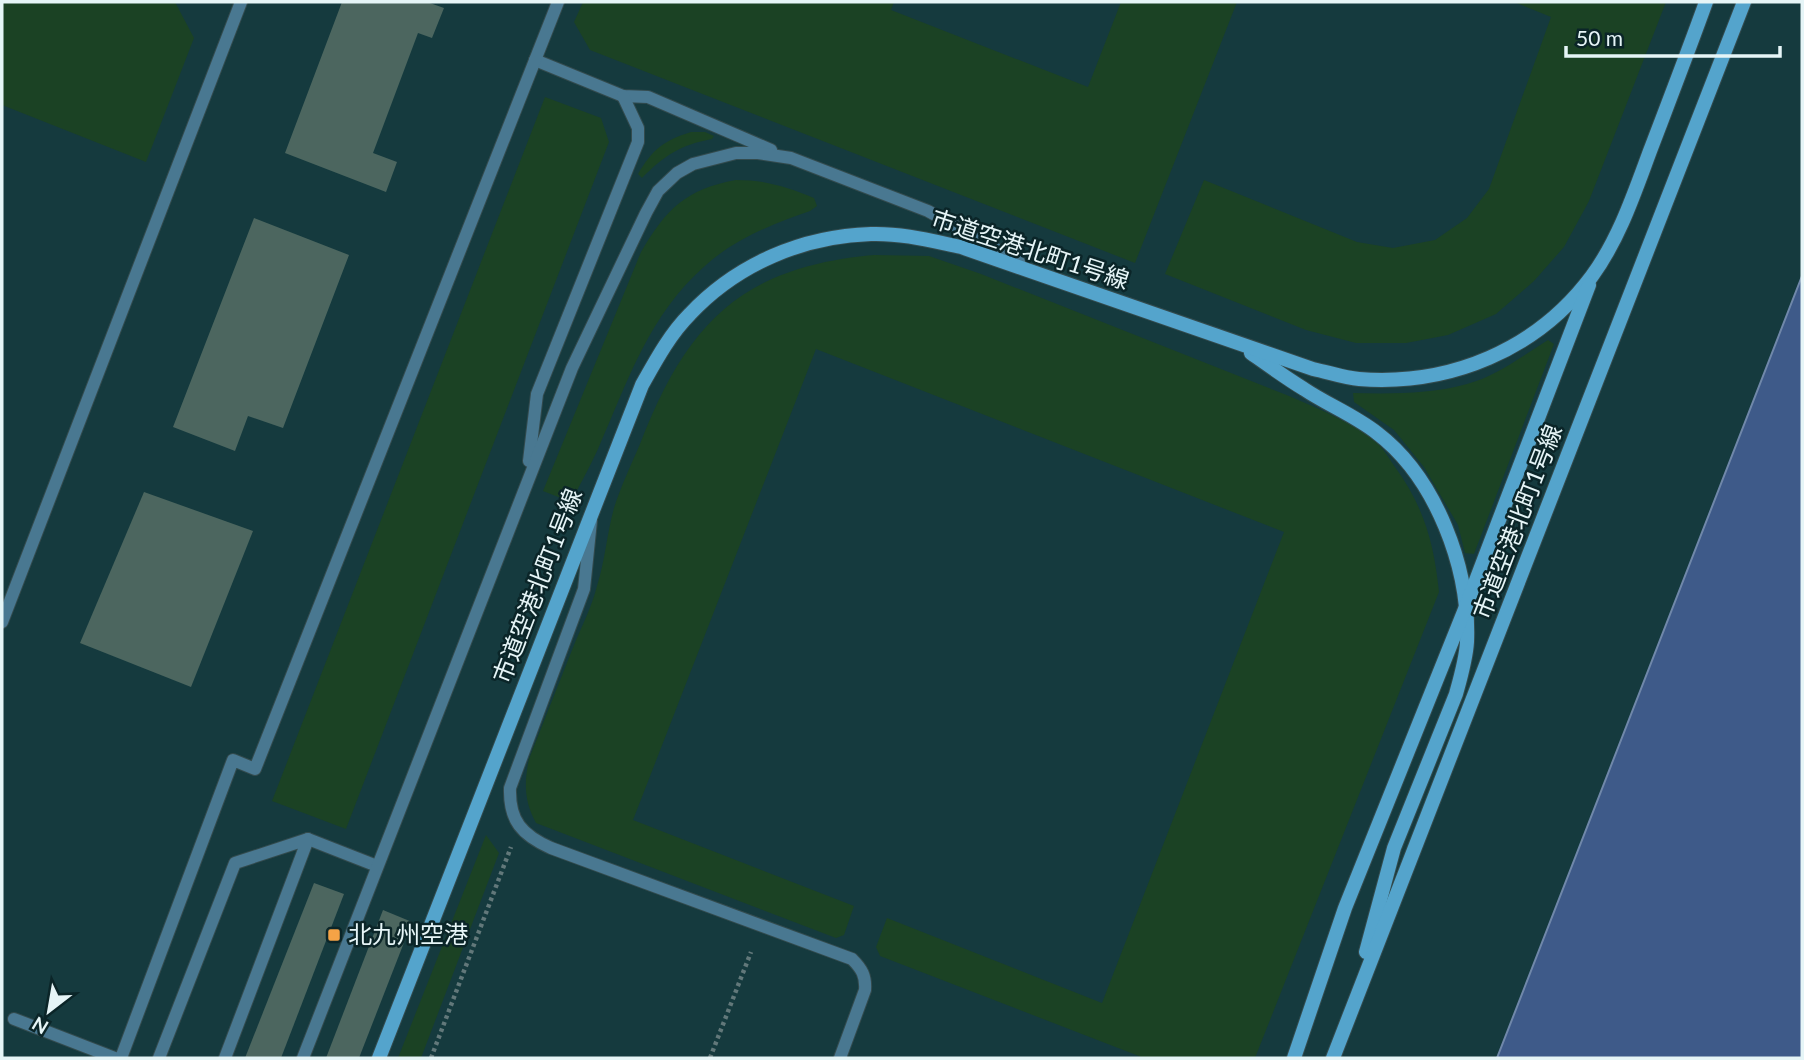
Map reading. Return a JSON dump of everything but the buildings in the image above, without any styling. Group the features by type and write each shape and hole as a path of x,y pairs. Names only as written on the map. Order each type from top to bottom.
{"street":[{"name":"市道空港北町1号線","path":"379,1058 642,385 663,348 688,315 719,286 752,265 790,249 830,238 873,234 917,237 961,247 1313,369 1357,379 1409,379 1453,372 1499,356 1538,331 1571,302 1592,275 1612,243 1632,198 1706,2"},
{"name":"市道空港北町1号線","path":"1333,1058 1744,2"},
{"path":"1294,1058 1345,908 1465,609 1592,275"},
{"path":"1238,345 1305,390 1379,434 1405,460 1425,487 1446,525 1457,561 1465,609 1467,641 1464,667 1456,694 1394,848 1347,1022"}],"lane":[{"path":"2,622 239,2"},
{"path":"121,1058 233,760 256,769 558,2"},
{"path":"536,60 623,96 648,97 791,158 928,211 1039,274"},
{"path":"527,480 537,394 638,142 638,128 623,96"},
{"path":"303,1058 572,368 646,213 659,191 677,173 693,164 736,153 791,158"},
{"path":"593,510 584,589 510,788 509,804 514,819 535,840 551,848 852,959 865,979 865,990 840,1058"},
{"path":"159,1058 235,863 308,839 377,866"},
{"path":"225,1058 308,839"},
{"path":"14,1019 115,1058"}],"path":[{"path":"431,1058 511,848"},
{"path":"710,1058 751,952"}],"shaded area":[{"name":"北九州空港","path":"2,2 1802,2 1802,276 1497,1058 2,1058"}],"green space":[{"path":"2,2 175,2 194,38 146,162 2,105"},
{"path":"583,2 894,2 891,10 1088,87 1121,2 1237,2 1135,263 590,50 574,22"},
{"path":"1514,2 1666,2 1589,201 1564,247 1534,281 1496,314 1448,335 1406,343 1356,343 1306,330 1165,274 1204,180 1357,242 1393,248 1435,240 1467,218 1489,189 1551,17"},
{"path":"545,97 601,118 609,142 346,829 272,801"},
{"path":"691,132 705,132 714,136 674,152 642,178 638,174 660,147"},
{"path":"736,180 785,187 814,198 817,206 730,247 686,284 654,327 571,502 543,491 641,252 650,237 669,213 691,195"},
{"path":"874,255 929,256 981,274 1312,406 1348,423 1379,445 1405,482 1420,511 1431,541 1439,592 1255,1058 1144,1058 880,956 876,947 887,918 1102,1003 1284,532 816,349 633,820 854,906 844,935 836,938 536,823 532,815 526,792 529,759 592,601 620,492 658,402 678,365 700,334 725,309 754,288 788,273 828,262"},
{"path":"1548,340 1554,344 1474,554 1465,553 1458,525 1424,467 1394,430 1354,402 1353,393 1425,392 1467,384 1499,371"},
{"path":"486,835 499,853 421,1058 398,1058"}],"water":[{"path":"1802,276 1802,1058 1497,1058"}],"place":[{"name":"北九州空港","path":"334,935"}]}
